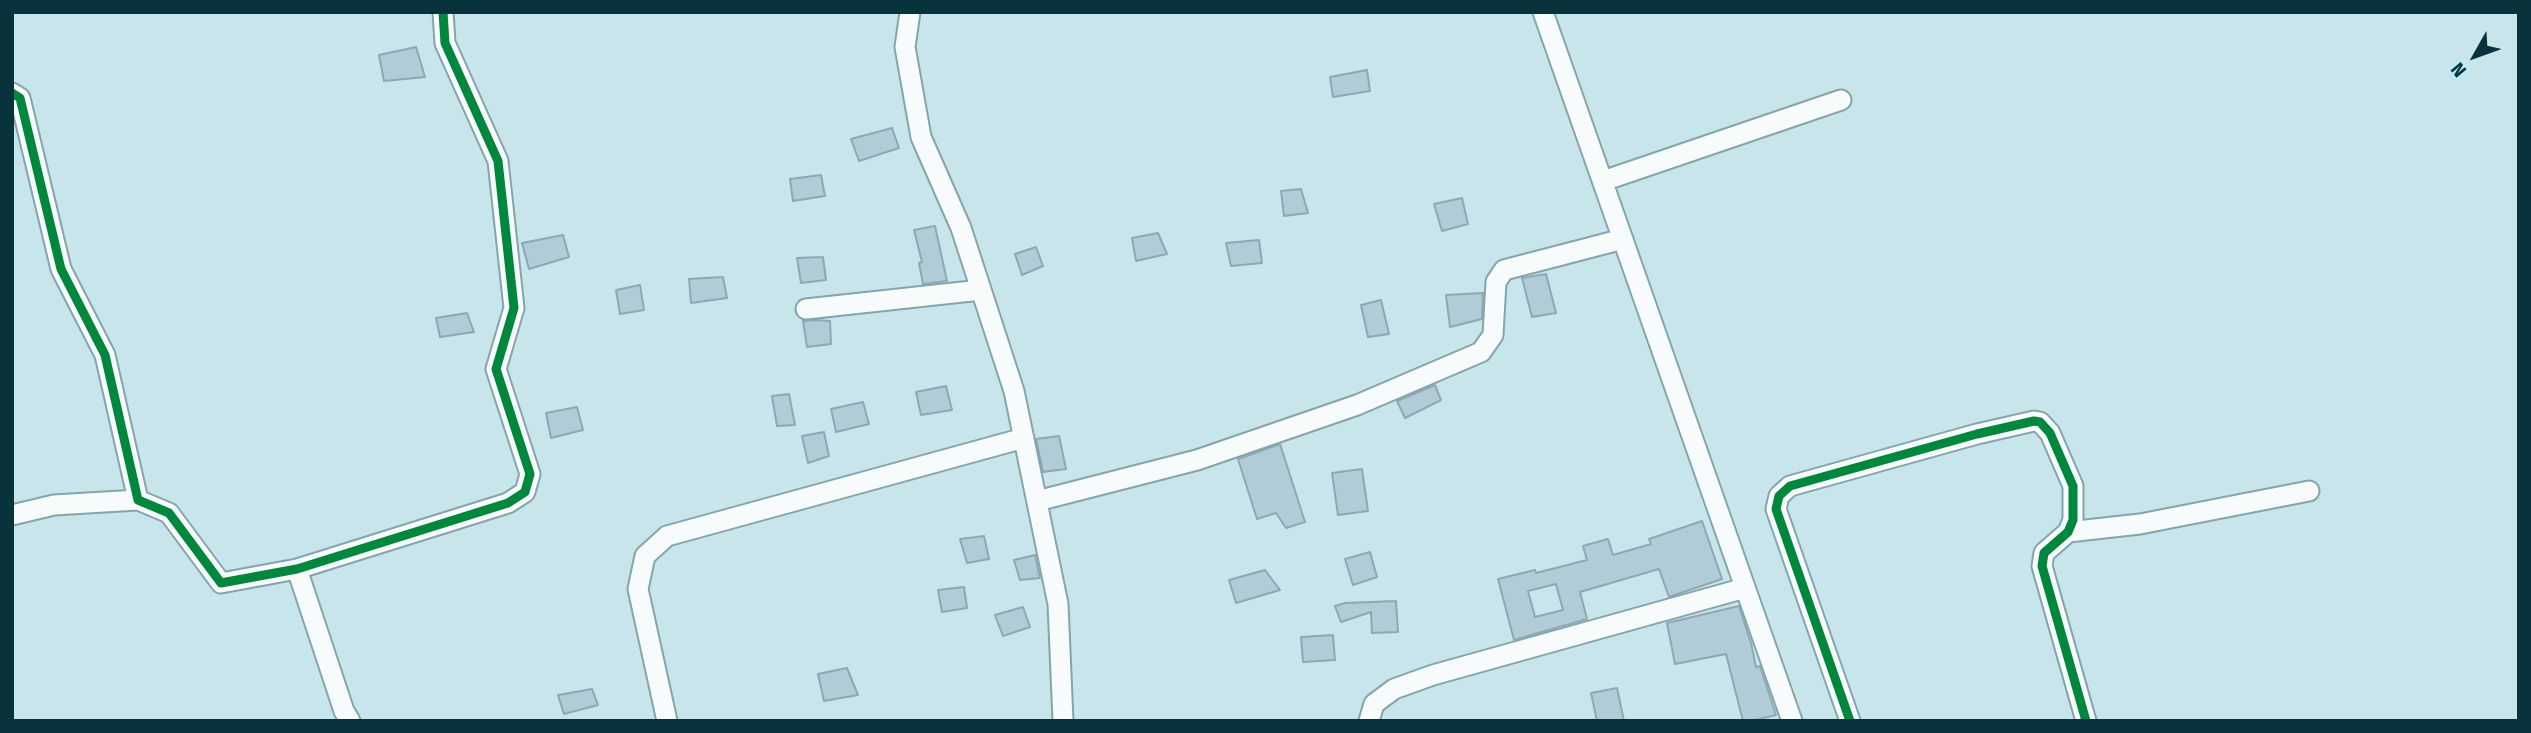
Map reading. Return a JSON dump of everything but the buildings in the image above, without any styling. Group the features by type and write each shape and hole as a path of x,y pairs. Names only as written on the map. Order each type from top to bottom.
{"street":[{"path":"12,515 54,505 138,500 169,513 221,583 297,569 508,503 524,492 530,474 496,369 514,308 498,161 445,43 443,12"},
{"path":"910,12 905,47 921,137 961,228 1014,391 1058,604 1063,721"},
{"path":"1543,12 1792,721"},
{"path":"12,93 20,98 61,269 105,355 138,500"},
{"path":"1603,181 1841,100"},
{"path":"1037,501 1197,460 1357,405 1481,352 1493,335 1496,282 1504,270 1623,239"},
{"path":"806,309 981,290"},
{"path":"1850,721 1776,509 1779,496 1790,486 1977,434 2034,421 2040,422 2050,433 2073,486 2073,520 2068,532 2044,553 2042,566 2086,721"},
{"path":"667,721 638,589 645,556 667,536 1024,438"},
{"path":"2068,532 2140,524 2309,491"},
{"path":"297,569 349,721"},
{"path":"1369,721 1374,704 1394,689 1433,675 1745,588"}],"cycle path":[{"path":"12,93 20,98 61,269 105,355 138,500 169,513 221,583 297,569 508,503 525,492 530,474 496,369 514,308 498,161 445,43 443,12"},
{"path":"1850,721 1776,509 1779,496 1790,486 1977,434 2034,421 2040,422 2050,433 2073,486 2073,520 2068,532 2044,553 2042,566 2086,721"}]}
